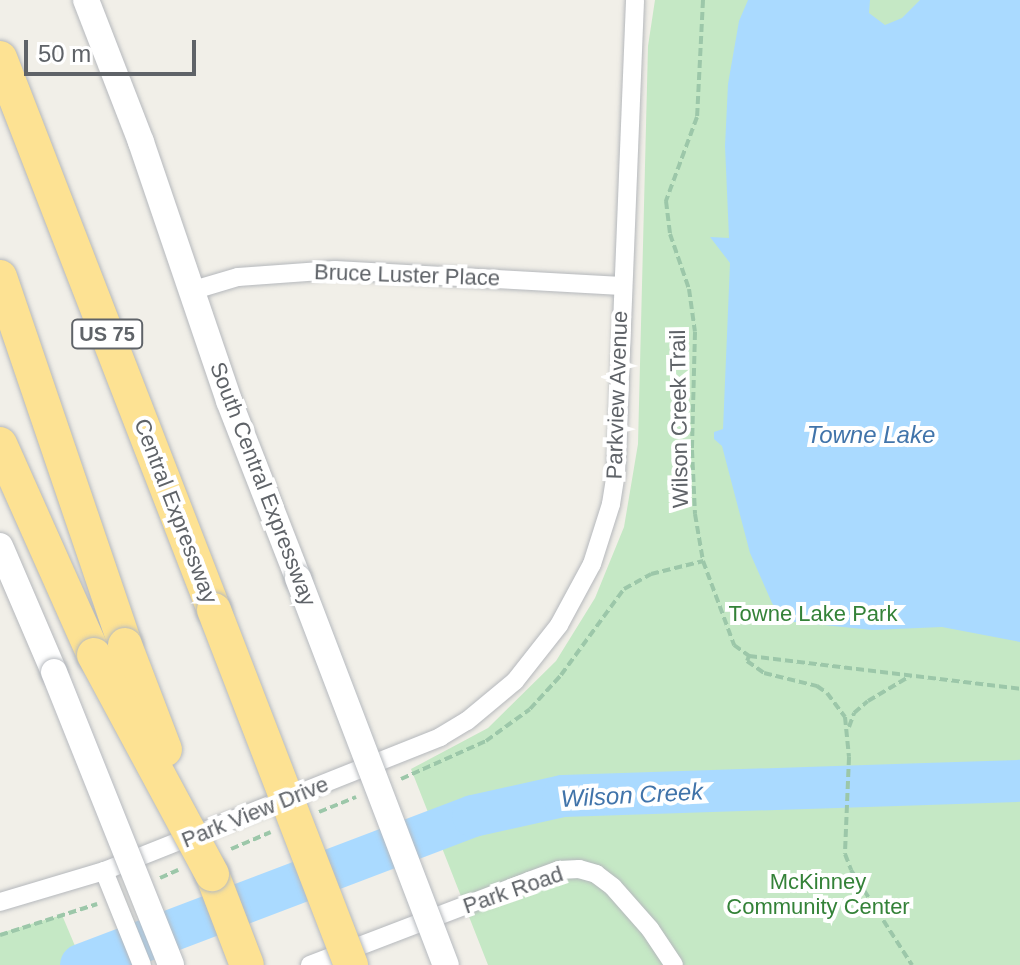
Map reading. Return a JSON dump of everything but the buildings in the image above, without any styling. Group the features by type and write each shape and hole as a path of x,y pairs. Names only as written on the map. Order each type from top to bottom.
{"highway":[{"name":"Central Expressway","path":"0,58 351,965"},
{"path":"0,277 110,650"},
{"path":"0,444 110,650 212,874 247,965"}],"main road":[{"name":"South Central Expressway","path":"86,0 194,290 229,401 446,965"},
{"path":"0,546 171,965"}],"street":[{"name":"Parkview Avenue","path":"407,752 467,721 515,681 559,625 592,564 611,504 616,474 635,0"},
{"name":"Bruce Luster Place","path":"194,290 238,277 335,270 622,286"},
{"name":"Park View Drive","path":"0,902 104,871 407,752"},
{"name":"Park Road","path":"310,965 559,870 579,869 596,874 613,887 674,965"},
{"path":"104,871 142,965"}],"path":[{"name":"Wilson Creek Trail","path":"703,0 697,117 666,201 670,234 689,289 695,332 692,450 695,514 703,561 734,645 749,656"},
{"path":"577,653 624,589 651,574 703,561"},
{"path":"849,729 845,717 827,693 804,680 764,673 747,661 749,656 1020,689"},
{"path":"912,965 851,870 845,854 849,729 854,713 886,688 913,675"},
{"path":"0,935 94,905"}],"green space":[{"name":"Towne Lake Park","path":"655,0 1020,0 1020,965 488,965 411,769 488,728 556,661 595,598 624,527 638,444 648,46"},
{"path":"62,915 83,965 0,965 0,933"}],"water":[{"name":"Towne Lake","path":"748,0 870,0 869,13 885,25 902,18 920,0 1020,0 1020,642 942,627 872,630 785,621 772,603 750,553 722,446 714,439 714,432 723,429 730,263 710,237 729,238 725,146 728,84 739,21"}],"waterway":[{"name":"Wilson Creek","path":"81,965 473,816 563,796 1020,781"}],"park label":[{"name":"McKinney Community Center","path":"818,894"}]}
